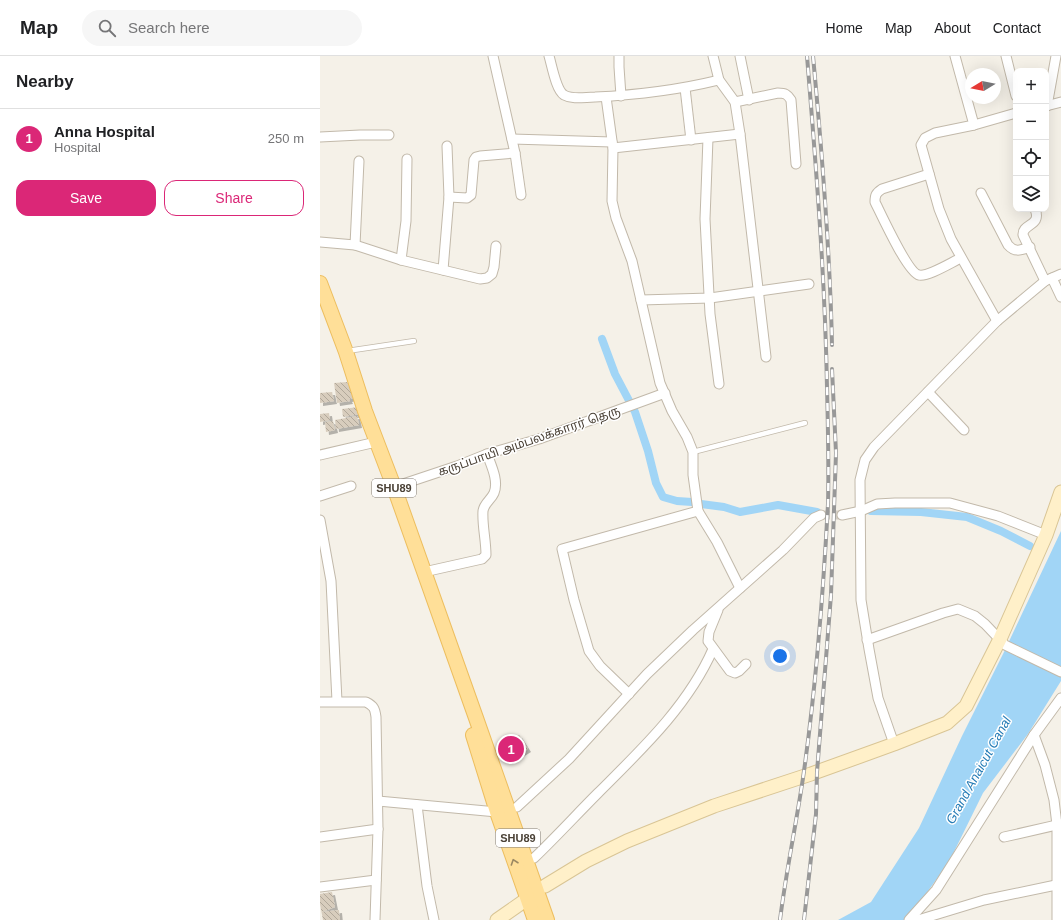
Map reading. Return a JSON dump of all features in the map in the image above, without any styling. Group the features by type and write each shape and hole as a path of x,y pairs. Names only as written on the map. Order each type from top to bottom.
{"main road":[{"name":"SHU89","path":"320,283 468,694 547,920"},
{"path":"545,886 586,861 627,841 714,806 811,774 947,723 966,706 1002,642 1046,535 1061,492"},
{"path":"468,694 477,707 503,764 534,858 557,920"},
{"path":"468,694 466,713 497,812 534,920"},
{"path":"497,920 527,899"}],"street":[{"path":"493,56 515,153 521,196"},
{"path":"549,56 558,89 564,95 573,98 622,96 685,88 719,80"},
{"path":"620,56 619,67 622,96"},
{"path":"713,56 719,80 735,102 766,357"},
{"path":"740,56 749,100"},
{"path":"955,56 974,126"},
{"path":"1006,56 1013,84"},
{"path":"1047,104 1056,56"},
{"path":"685,88 691,140"},
{"path":"735,102 778,93 788,95 790,100 796,164"},
{"path":"606,97 613,145 612,201 616,218 632,261 660,383 672,411 687,437 693,452 693,475 698,511 717,542 740,588"},
{"path":"1049,105 1061,102"},
{"path":"997,321 951,239 921,145 925,138 935,133 974,126 1013,114"},
{"path":"320,137 360,134 389,135"},
{"path":"512,139 613,145 691,140 740,134"},
{"path":"708,138 705,219 710,314 720,384"},
{"path":"443,270 450,197 446,146"},
{"path":"450,197 467,198 471,195 474,160 476,157 515,153"},
{"path":"401,260 406,221 407,159"},
{"path":"356,246 359,161"},
{"path":"929,174 882,189 877,192 875,202 895,242 912,271 918,275 925,275 962,258"},
{"path":"981,193 1008,246 1012,250 1017,251 1030,247"},
{"path":"1036,212 1034,224 1026,228 1023,235 1030,247 1053,277 1061,297"},
{"path":"320,242 356,246 401,260 480,279 487,278 492,274 496,246"},
{"path":"894,744 878,698 861,600 860,480 865,460 874,447 997,321 1053,277"},
{"path":"641,300 710,298 809,284"},
{"path":"928,392 964,430"},
{"name":"கருப்பாயி அம்பலக்காரர் தெரு","path":"394,487 457,466 487,454 539,439 665,393"},
{"path":"320,455 376,442"},
{"path":"424,572 473,562 482,559 486,555 483,512 485,504 494,493 495,484 493,471 487,454"},
{"path":"320,496 350,486"},
{"path":"842,515 861,511 877,504 950,503 998,516 1046,535"},
{"path":"630,694 600,666 589,652 574,600 562,549 698,511"},
{"path":"517,807 569,758 647,674 693,630 783,550 814,518 821,515"},
{"path":"320,520 331,581 337,701"},
{"path":"719,607 709,632 708,641 730,671 735,673 746,664"},
{"path":"867,640 958,609 975,616 986,624 1002,642 1061,672"},
{"path":"534,858 626,766 674,713 706,665 713,649"},
{"path":"912,920 936,890 1034,734 1061,698"},
{"path":"320,702 366,702 372,705 375,709 378,801 375,920"},
{"path":"1034,734 1045,765 1059,825 1056,885 1057,920"},
{"path":"378,801 497,812"},
{"path":"417,805 427,886 434,920"},
{"path":"1004,837 1059,825"},
{"path":"320,836 378,829"},
{"path":"320,887 376,880"},
{"path":"912,920 984,900 1056,885"}],"lane":[{"path":"346,352 414,341"},
{"path":"693,452 805,423"}],"water":[{"name":"Grand Anaicut Canal","path":"1061,531 1061,681 1028,734 983,793 949,862 907,920 838,920 871,902 919,828"}],"building":[{"path":"347,382 353,398 349,399 350,401 337,403 334,383"},
{"path":"332,392 334,401 320,403 320,393"},
{"path":"359,407 360,414 343,417 342,409"},
{"path":"329,413 330,420 320,422 320,414"},
{"path":"357,416 359,425 336,429 335,420"},
{"path":"333,421 335,430 326,432 325,422"},
{"path":"519,735 528,749 509,761 499,747"},
{"path":"332,892 335,907 322,912 339,910 340,920 323,920 320,904 320,894"}],"waterway":[{"path":"602,339 615,374 635,412 648,451 656,483 663,497 677,501 692,502"},
{"path":"701,504 724,507 740,512 778,505 817,512"},
{"path":"871,511 921,512 967,517 1001,531 1030,546"}],"tunnel":[{"path":"821,515 842,515"}],"railway":[{"path":"780,920 803,778 812,710 828,504 826,345 817,180 807,56"},
{"path":"813,56 825,200 832,345"},
{"path":"804,920 816,814 817,772 831,595 836,453 832,369"}],"place":[{"name":"Anna Hospital","path":"511,749"}]}
